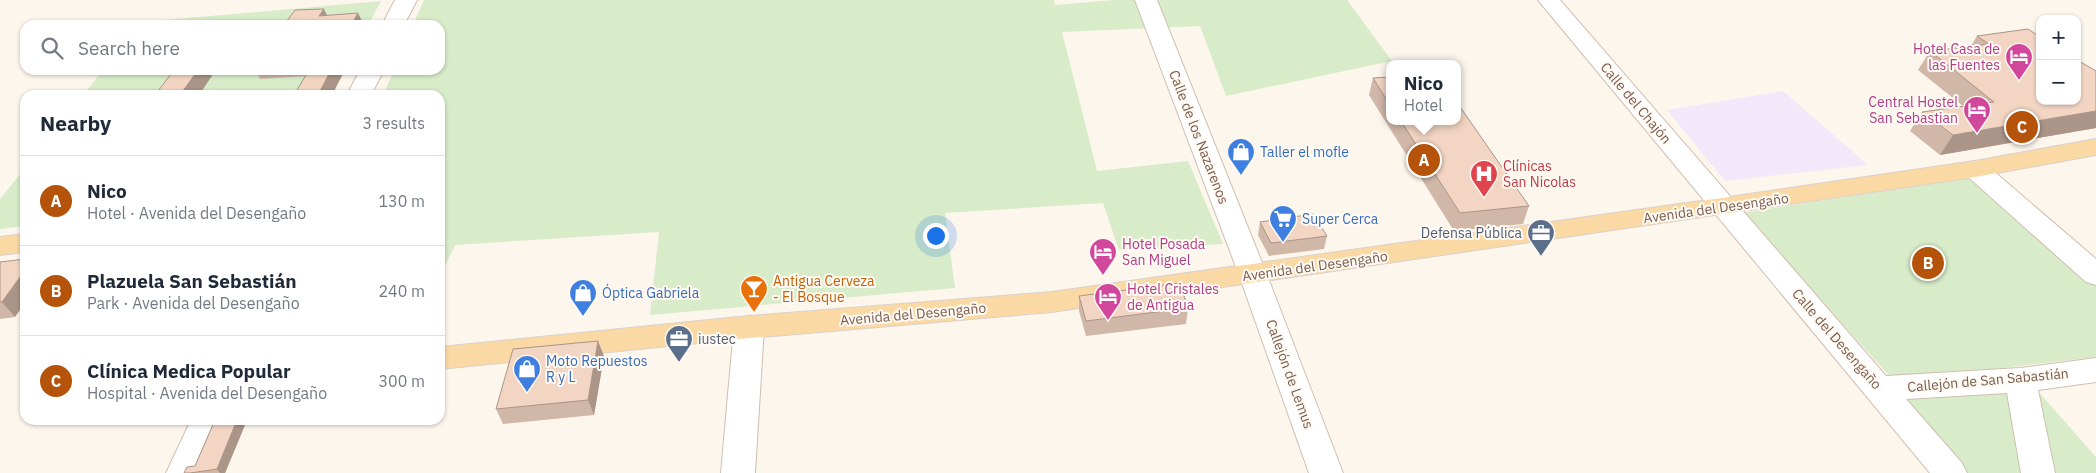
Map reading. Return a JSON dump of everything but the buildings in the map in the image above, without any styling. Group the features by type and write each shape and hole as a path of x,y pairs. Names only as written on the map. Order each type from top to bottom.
{"main road":[{"name":"Avenida del Desengaño","path":"445,357 749,327 1052,302 1722,207 1975,169 2096,147"},
{"path":"0,246 20,244"},
{"path":"0,267 20,265"}],"street":[{"path":"396,20 406,0"},
{"name":"Calle de los Nazarenos","path":"1146,0 1253,275"},
{"name":"Calle del Chajón","path":"1549,0 1722,207"},
{"path":"362,90 369,75"},
{"path":"1975,169 2096,274"},
{"name":"Calle del Desengaño","path":"1722,207 1950,473"},
{"name":"Callejón de Lemus","path":"1253,275 1326,473"},
{"path":"738,473 749,327"},
{"name":"Callejón de San Sabastián","path":"1879,388 2020,380 2096,370"},
{"path":"2020,380 2038,473"},
{"path":"183,473 205,425"}],"shaded area":[{"path":"1783,91 1868,165 1725,181 1667,110"}],"green space":[{"path":"424,0 1054,0 1055,5 1114,0 1347,0 1391,60 1226,96 1200,26 1062,32 1097,171 1188,161 1223,244 1119,250 1103,203 945,213 955,288 650,315 659,232 455,245 445,266 445,90 385,90 392,75 445,75 445,20 415,20"},
{"path":"381,1 371,20 165,20"},
{"path":"99,75 342,75 335,90 87,90"},
{"path":"20,174 20,227 0,229 0,199"},
{"path":"1972,177 2096,286 2096,357 1894,381 1742,213"},
{"path":"2009,387 2026,473 1963,473 1900,395"},
{"path":"2036,389 2096,457 2096,473 2050,473"}],"place":[{"name":"Hotel Casa de las Fuentes","path":"2019,81"},
{"name":"Clínica Medica Popular","path":"2022,127"},
{"name":"Central Hostel San Sebastian","path":"1977,134"},
{"name":"Nico","path":"1424,160"},
{"name":"Taller el mofle","path":"1241,176"},
{"name":"Clínicas San Nicolas","path":"1484,198"},
{"name":"Super Cerca","path":"1283,243"},
{"name":"Defensa Pública","path":"1541,257"},
{"name":"Plazuela San Sebastián","path":"1928,263"},
{"name":"Hotel Posada San Miguel","path":"1103,276"},
{"name":"Antigua Cerveza - El Bosque","path":"754,313"},
{"name":"Óptica Gabriela","path":"583,317"},
{"name":"Hotel Cristales de Antigua","path":"1108,321"},
{"name":"iustec","path":"679,363"},
{"name":"Moto Repuestos R y L","path":"527,393"}]}
